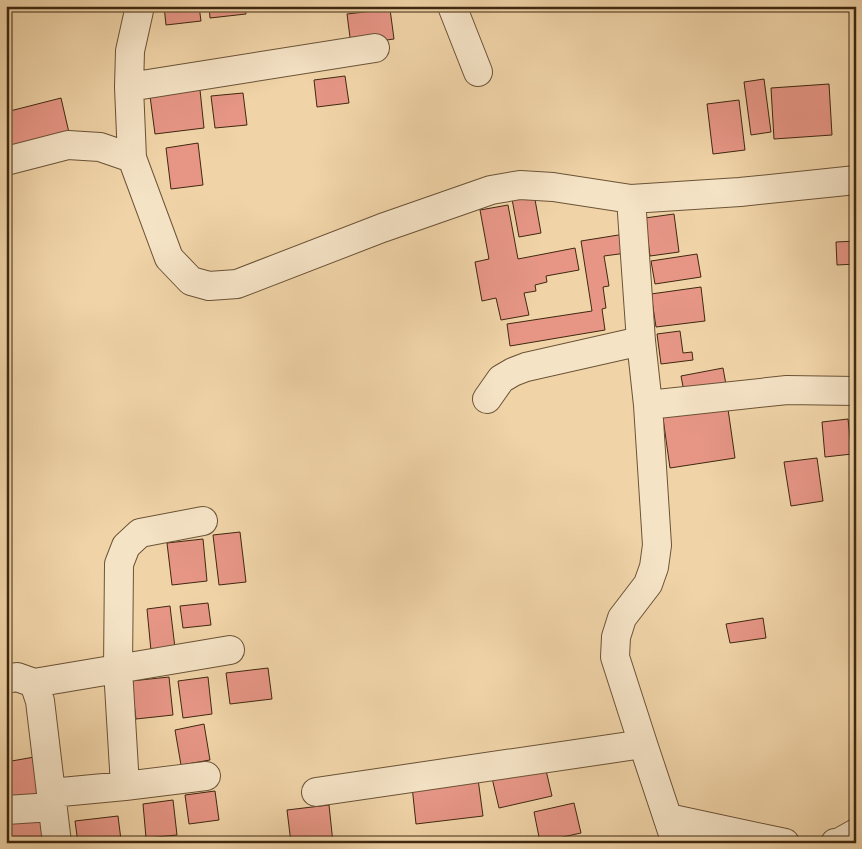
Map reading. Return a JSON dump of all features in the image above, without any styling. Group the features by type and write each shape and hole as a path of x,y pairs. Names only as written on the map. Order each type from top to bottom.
{"street":[{"path":"140,6 130,51 129,87 132,158 170,258 192,281 209,286 237,284 382,228 491,190 520,185 553,187 631,199 740,192 856,180"},
{"path":"452,6 478,72"},
{"path":"129,87 375,48"},
{"path":"6,161 68,146 100,147 132,158"},
{"path":"631,199 641,341 648,405 657,546 654,566 648,584 622,618 616,637 615,657 672,830 785,843"},
{"path":"487,399 501,379 526,367 641,341"},
{"path":"648,405 787,390 856,391"},
{"path":"125,786 118,669 119,564 126,546 140,533 203,521"},
{"path":"6,679 17,678 34,683 230,650"},
{"path":"34,683 40,701 57,843"},
{"path":"316,792 643,744"},
{"path":"6,810 125,786 206,776"},
{"path":"835,843 856,832"}],"building":[{"path":"164,6 199,6 201,21 166,25"},
{"path":"209,6 245,6 246,14 210,18"},
{"path":"390,9 394,39 351,45 347,14"},
{"path":"345,76 349,103 317,107 314,80"},
{"path":"764,79 771,132 751,135 744,82"},
{"path":"829,84 832,135 774,139 771,88"},
{"path":"200,90 204,128 155,134 150,96"},
{"path":"243,93 247,125 215,128 211,96"},
{"path":"61,98 70,137 12,151 6,127 6,112"},
{"path":"739,100 745,150 713,154 707,104"},
{"path":"198,143 203,185 171,189 166,148"},
{"path":"534,194 541,233 519,237 512,199"},
{"path":"508,205 518,259 575,248 579,270 546,276 547,282 535,285 536,291 524,293 529,315 501,320 496,298 482,301 475,262 489,259 480,210"},
{"path":"674,214 679,252 650,256 645,218"},
{"path":"631,233 634,252 604,256 609,286 603,287 606,308 602,309 605,330 510,346 507,324 592,311 581,241"},
{"path":"856,241 856,264 837,265 836,242"},
{"path":"697,254 701,277 655,284 651,261"},
{"path":"701,287 705,321 656,327 651,294"},
{"path":"680,331 683,353 692,352 693,360 661,364 657,334"},
{"path":"855,336 856,367 854,367"},
{"path":"723,368 727,390 685,397 681,376"},
{"path":"727,402 735,458 670,468 662,411"},
{"path":"848,419 852,454 825,457 822,422"},
{"path":"817,458 823,501 791,506 784,462"},
{"path":"240,532 246,582 219,585 213,535"},
{"path":"203,539 207,581 172,585 167,543"},
{"path":"208,603 211,625 183,628 180,606"},
{"path":"170,606 175,648 151,651 147,609"},
{"path":"763,618 766,638 730,643 726,624"},
{"path":"268,668 272,699 230,704 226,673"},
{"path":"169,677 173,715 136,719 131,681"},
{"path":"208,677 212,714 183,718 178,681"},
{"path":"204,724 210,760 181,765 175,730"},
{"path":"40,756 46,799 9,805 6,786 6,762"},
{"path":"545,766 552,796 499,808 492,778"},
{"path":"478,779 483,816 416,824 412,786"},
{"path":"215,791 219,820 189,824 185,795"},
{"path":"173,800 177,835 146,838 143,804"},
{"path":"574,803 581,833 540,842 534,812"},
{"path":"329,805 333,843 291,843 287,810"},
{"path":"46,811 51,843 6,843 6,818"},
{"path":"118,816 121,840 78,843 75,821"}]}
